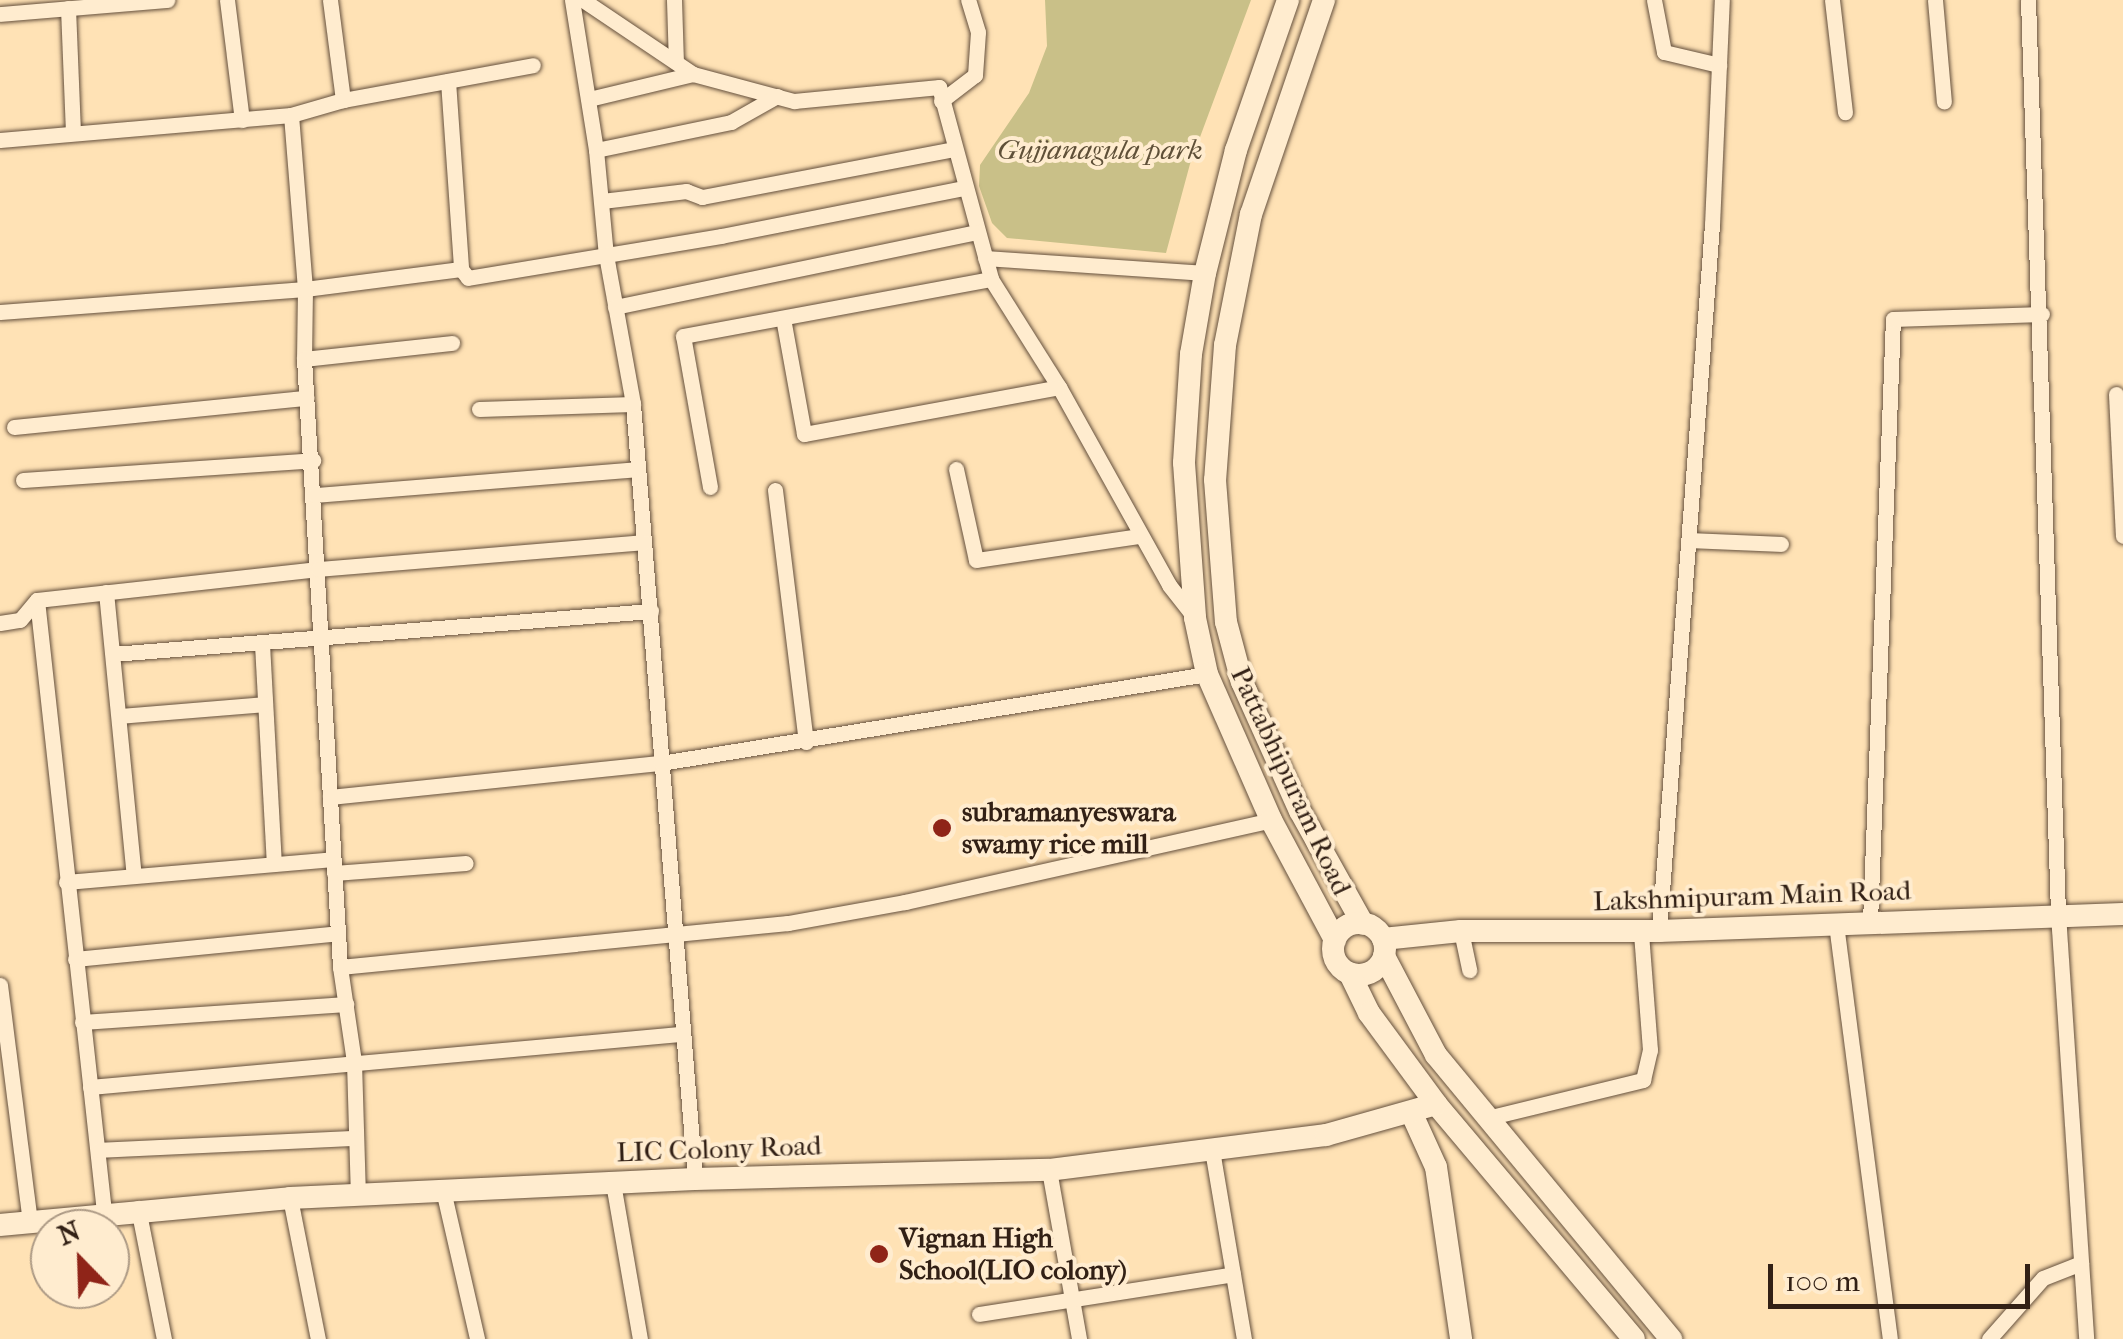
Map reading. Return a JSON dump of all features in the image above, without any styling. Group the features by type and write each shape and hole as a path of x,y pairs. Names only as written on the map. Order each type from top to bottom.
{"street":[{"path":"0,14 167,0"},
{"path":"226,0 242,120"},
{"path":"330,0 342,100"},
{"path":"572,0 596,150 606,255 633,404 661,763 679,936 680,1034 695,1179"},
{"path":"583,0 694,74 794,101 939,87 991,279 1059,387 1140,536 1195,618"},
{"path":"674,0 676,62"},
{"path":"941,101 975,74 978,32 968,0"},
{"name":"Pattabhipuram Road","path":"1288,0 1236,150 1205,273 1185,413 1195,618 1207,674 1271,820 1335,940"},
{"name":"Pattabhipuram Road","path":"1324,0 1251,214 1225,344 1215,480 1224,607 1238,668 1267,745 1363,924"},
{"path":"1654,0 1664,52 1719,66"},
{"path":"1487,1118 1643,1080 1650,1050 1650,932 1690,540 1722,0"},
{"path":"1832,0 1844,112"},
{"path":"1936,0 1944,102"},
{"path":"2028,0 2042,314 2058,914 2086,1339"},
{"path":"68,8 73,132"},
{"path":"0,140 291,115 342,100 533,65"},
{"path":"589,99 694,74"},
{"path":"448,80 461,269 468,278 964,188"},
{"path":"596,150 730,122 776,96"},
{"path":"291,115 305,288 304,358 315,495 319,640 340,967 354,1062 358,1194"},
{"path":"602,202 686,191 702,196 954,149"},
{"path":"615,307 977,232"},
{"path":"985,258 1205,273"},
{"path":"0,312 305,288 461,269"},
{"path":"710,487 683,336 991,279"},
{"path":"1870,922 1892,320 2042,314"},
{"path":"782,318 804,434 1059,387"},
{"path":"304,358 452,343"},
{"path":"2116,394 2123,536"},
{"path":"14,427 307,398"},
{"path":"478,410 633,404"},
{"path":"23,480 313,460"},
{"path":"315,495 638,469"},
{"path":"956,469 976,560 1140,536"},
{"path":"776,490 806,742"},
{"path":"1690,540 1781,544"},
{"path":"0,623 20,620 36,600 318,570 644,542"},
{"path":"106,592 134,876"},
{"path":"36,600 104,1209"},
{"path":"113,654 651,611"},
{"path":"262,644 274,864"},
{"path":"330,796 661,763 1207,674"},
{"path":"118,716 265,704"},
{"path":"340,967 788,923 905,902 1271,820"},
{"path":"66,882 274,864 466,863"},
{"name":"Lakshmipuram Main Road","path":"1384,948 1461,930 1650,932 2123,914"},
{"path":"1634,1339 1436,1104 1368,1013 1350,974 1337,964 1335,940 1346,927 1363,924 1384,948 1436,1055 1671,1339"},
{"path":"1836,924 1890,1339"},
{"path":"1461,930 1469,970"},
{"path":"75,959 338,933"},
{"path":"1350,974 1367,974 1384,948"},
{"path":"0,985 30,1221"},
{"path":"82,1022 346,1004"},
{"path":"90,1087 680,1034"},
{"name":"LIC Colony Road","path":"130,1209 695,1179 1048,1170 1326,1135 1436,1104"},
{"path":"1411,1112 1436,1167 1462,1339"},
{"path":"98,1150 355,1138"},
{"path":"1212,1150 1244,1339"},
{"path":"1048,1170 1079,1339"},
{"path":"613,1183 640,1339"},
{"path":"444,1190 478,1339"},
{"path":"290,1198 318,1339"},
{"path":"138,1208 164,1339"},
{"name":"LIC Colony Road","path":"0,1224 30,1221"},
{"path":"1989,1339 2044,1278 2081,1263"},
{"path":"979,1314 1233,1274"}],"green space":[{"name":"Gujjanagula park","path":"1045,0 1251,0 1190,164 1166,253 1007,238 992,223 979,186 980,165 1029,93 1047,46"}],"place":[{"name":"subramanyeswara swamy rice mill","path":"942,828"},
{"name":"Vignan High School(LIO colony)","path":"879,1254"}]}
